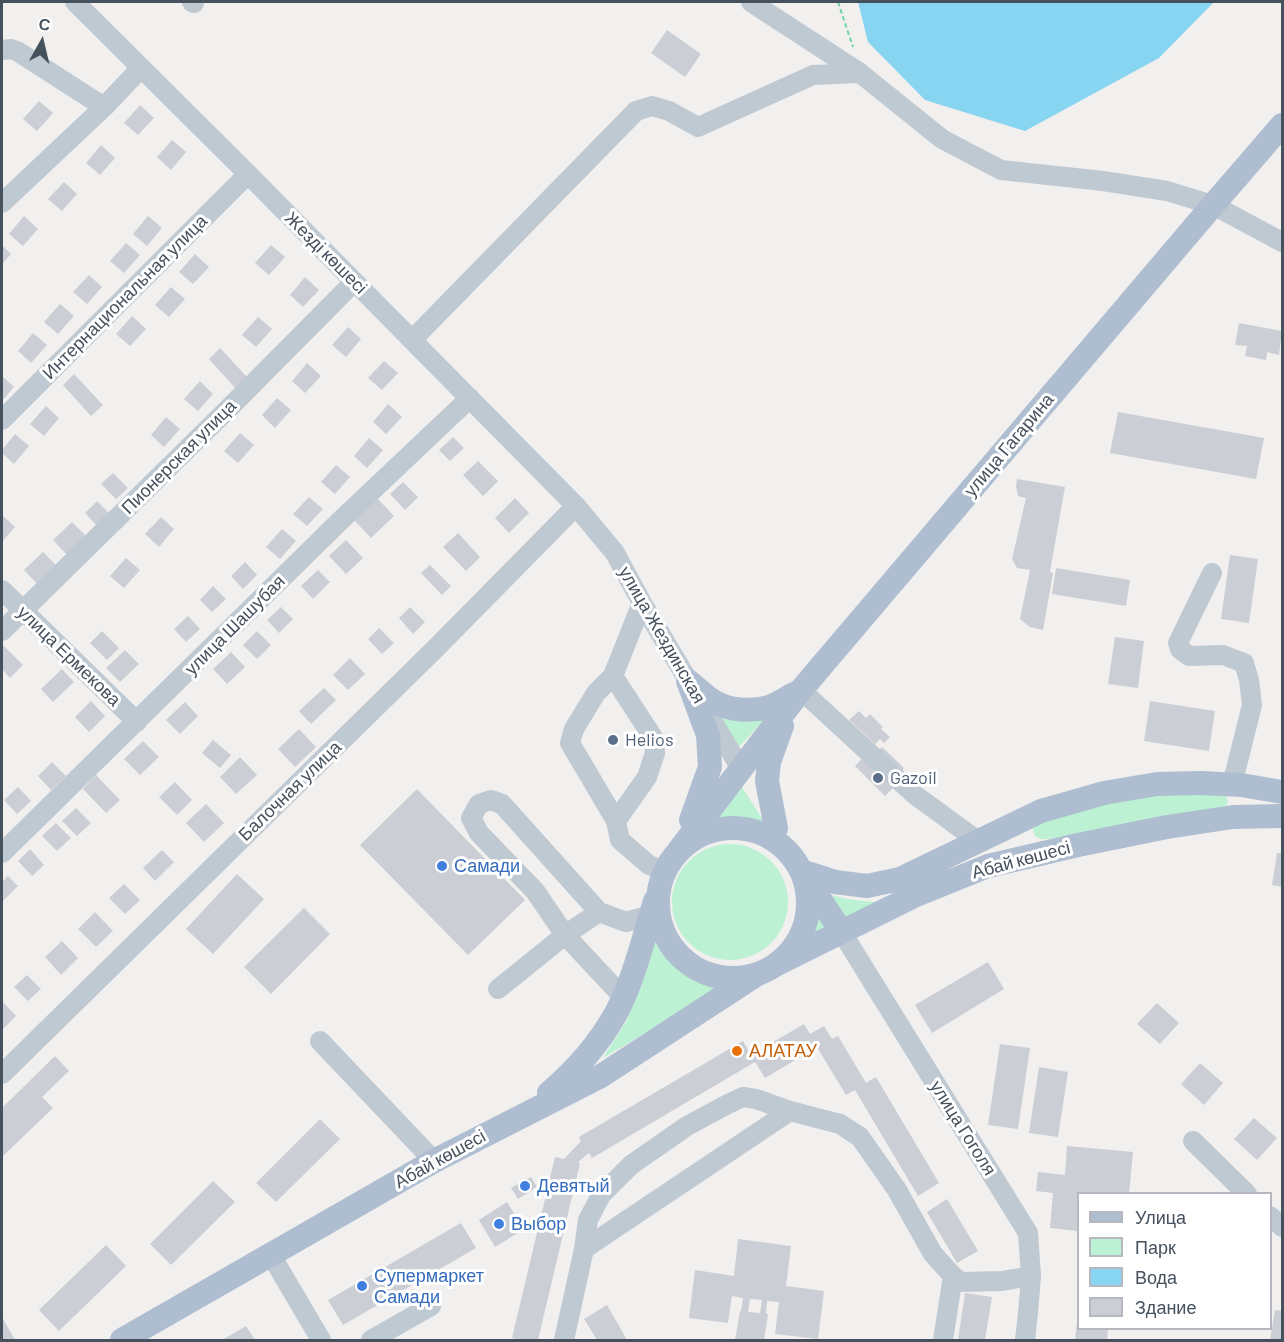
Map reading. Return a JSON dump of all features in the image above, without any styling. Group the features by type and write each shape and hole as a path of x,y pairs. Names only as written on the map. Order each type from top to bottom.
{"main road":[{"name":"улица Гагарина","path":"667,871 801,690 1282,126"},
{"path":"688,681 711,700 736,709 755,710 771,706 801,690"},
{"path":"527,1113 565,1080 591,1051 615,1014 633,972 667,871 690,823 711,767 708,735 688,681"},
{"path":"776,828 767,781 770,762 780,730 801,690"},
{"path":"741,769 797,865 841,931"},
{"name":"Абай көшесі","path":"797,865 834,882 867,886 900,879 1041,811 1104,793 1156,784 1232,785 1282,792"},
{"name":"Абай көшесі","path":"122,1341 434,1161 601,1076 767,969 914,896 988,867 1078,844 1233,817 1282,816"},
{"path":"737,828 758,832 778,843 797,865 807,891 808,912 803,932 792,950 767,969 734,978 712,975 692,966 675,951 663,932 658,910 667,871 694,838 714,830 737,828"}],"street":[{"name":"Жезді көшесі","path":"75,2 576,506"},
{"path":"751,2 860,73 942,139 1001,171 1103,181 1167,191 1213,205 1282,242"},
{"path":"2,50 17,51 104,107"},
{"path":"2,203 104,107 141,68"},
{"path":"412,340 636,111 652,106 669,111 698,127 813,75 860,73"},
{"name":"Интернациональная улица","path":"2,420 248,174"},
{"name":"Пионерская улица","path":"2,631 354,282"},
{"name":"улица Шашубая","path":"2,853 340,521 470,398"},
{"name":"улица Жездинская","path":"576,506 615,553 642,603 741,769"},
{"name":"Балочная улица","path":"2,1074 428,657 576,506"},
{"path":"1212,573 1178,643 1180,649 1189,656 1223,655 1244,663 1252,705 1232,785"},
{"name":"улица Ермекова","path":"2,590 136,722"},
{"path":"642,603 613,676 596,693 574,729 570,743 616,821 620,840 649,865 667,871"},
{"path":"613,676 654,739 655,753 646,777 616,821"},
{"path":"801,690 915,795 978,842"},
{"path":"622,997 566,935 535,891 479,833 471,818 479,804 490,800 502,804 599,912 627,922 651,915"},
{"path":"498,989 599,912"},
{"name":"улица Гоголя","path":"841,931 1028,1233 1031,1276 1025,1341"},
{"path":"320,1041 434,1161"},
{"path":"564,1341 588,1220 601,1195 631,1165 687,1126 743,1097 840,1124 860,1137 897,1190 933,1254 961,1282 1002,1281 1031,1276"},
{"path":"584,1249 790,1111"},
{"path":"1193,1142 1245,1192"},
{"path":"271,1255 321,1341"},
{"path":"942,1341 953,1276"},
{"path":"371,1341 432,1306"}],"path":[{"path":"838,2 860,73"}],"green space":[{"path":"720,716 764,720 739,747"},
{"path":"740,784 767,826 738,821 708,822"},
{"path":"1177,792 1226,795 1228,801 1226,806 1048,839 1040,839 1034,835 1033,828 1037,822 1124,800"},
{"path":"730,844 752,849 771,861 783,880 788,902 783,924 771,943 752,955 730,960 708,955 689,943 677,924 672,902 677,880 689,861 708,849"},
{"path":"828,894 852,900 876,902 844,920"},
{"path":"811,904 829,929 801,944 809,918"},
{"path":"655,942 668,960 684,975 698,982 723,987 603,1058 627,1020"}],"water":[{"path":"858,2 1214,2 1159,58 1025,131 925,100 868,42"}],"building":[{"path":"667,30 701,54 685,77 651,53"},
{"path":"39,101 53,113 37,131 23,119"},
{"path":"140,105 154,118 138,135 124,123"},
{"path":"172,140 186,152 171,170 157,157"},
{"path":"101,145 115,158 100,175 86,163"},
{"path":"64,182 77,194 62,211 48,199"},
{"path":"24,216 38,229 23,246 9,234"},
{"path":"148,216 162,228 147,246 133,234"},
{"path":"126,243 140,255 124,273 110,261"},
{"path":"2,245 11,254 2,264"},
{"path":"271,245 285,257 269,275 255,263"},
{"path":"195,254 209,267 193,284 179,272"},
{"path":"89,275 102,287 87,304 73,292"},
{"path":"305,277 319,290 303,307 290,295"},
{"path":"171,287 185,299 169,317 155,305"},
{"path":"60,304 74,316 58,334 44,322"},
{"path":"132,316 146,329 130,346 116,334"},
{"path":"258,317 272,329 256,347 242,335"},
{"path":"1239,323 1282,331 1279,355 1267,352 1266,360 1245,356 1247,346 1235,345"},
{"path":"348,327 361,339 346,357 332,345"},
{"path":"33,333 47,345 31,363 18,351"},
{"path":"220,348 249,379 237,390 209,359"},
{"path":"384,361 398,373 382,390 368,378"},
{"path":"307,363 321,376 305,393 292,381"},
{"path":"74,374 103,405 91,416 63,385"},
{"path":"2,376 14,387 2,401"},
{"path":"200,381 213,394 198,411 184,399"},
{"path":"277,398 291,410 275,428 262,415"},
{"path":"388,404 402,417 386,434 373,422"},
{"path":"46,406 59,418 44,436 30,424"},
{"path":"1118,412 1264,438 1256,479 1110,453"},
{"path":"166,417 180,429 164,447 151,435"},
{"path":"240,433 254,445 238,463 224,451"},
{"path":"15,434 29,446 14,464 2,453 2,450"},
{"path":"453,437 464,448 450,461 439,450"},
{"path":"369,438 383,450 367,468 354,456"},
{"path":"478,461 498,481 483,496 463,475"},
{"path":"336,465 350,477 335,494 321,482"},
{"path":"113,473 128,488 116,499 101,484"},
{"path":"1017,479 1065,487 1050,572 1053,573 1043,630 1030,627 1020,619 1030,570 1017,568 1012,559 1026,498 1018,496"},
{"path":"403,482 418,497 405,510 390,494"},
{"path":"309,497 323,509 307,526 293,514"},
{"path":"377,498 394,516 371,538 354,520"},
{"path":"515,498 529,513 509,533 495,518"},
{"path":"97,501 112,516 99,528 85,513"},
{"path":"2,515 15,527 2,542"},
{"path":"161,517 174,529 159,547 145,534"},
{"path":"72,522 86,536 67,555 53,540"},
{"path":"282,529 296,541 280,559 266,547"},
{"path":"458,533 480,557 466,571 443,547"},
{"path":"346,540 363,558 346,574 329,556"},
{"path":"43,552 57,566 38,585 24,570"},
{"path":"1230,555 1258,559 1249,623 1221,619"},
{"path":"126,558 140,570 124,588 110,576"},
{"path":"245,562 257,575 243,589 231,576"},
{"path":"430,565 451,586 442,595 421,573"},
{"path":"1056,568 1130,580 1126,606 1052,594"},
{"path":"318,570 330,582 313,599 301,586"},
{"path":"213,586 226,599 212,612 200,600"},
{"path":"281,607 293,619 279,633 267,620"},
{"path":"410,607 425,622 413,634 399,618"},
{"path":"188,616 200,629 186,642 174,629"},
{"path":"379,628 394,643 382,654 368,639"},
{"path":"102,631 119,648 107,660 90,643"},
{"path":"257,631 271,645 257,659 243,645"},
{"path":"1115,637 1144,641 1138,688 1108,684"},
{"path":"3,645 23,665 10,678 2,669"},
{"path":"125,650 139,664 120,682 106,668"},
{"path":"231,652 245,667 227,684 213,669"},
{"path":"350,658 365,674 348,690 333,675"},
{"path":"62,669 74,682 53,702 41,689"},
{"path":"324,688 336,700 311,724 299,711"},
{"path":"91,701 105,716 89,732 75,717"},
{"path":"1150,701 1215,711 1209,751 1144,741"},
{"path":"185,702 198,716 180,734 166,720"},
{"path":"859,711 866,718 870,714 883,727 881,729 890,737 884,743 880,739 875,744 849,720"},
{"path":"299,729 316,747 295,767 278,749"},
{"path":"213,740 231,755 220,768 202,753"},
{"path":"143,741 159,757 140,775 124,759"},
{"path":"882,747 904,768 893,780 897,784 885,796 855,766 866,754 871,758"},
{"path":"240,757 257,775 236,794 220,777"},
{"path":"52,762 66,776 51,790 38,776"},
{"path":"96,775 120,800 106,813 83,789"},
{"path":"175,782 192,800 177,815 159,797"},
{"path":"18,787 31,801 17,814 4,800"},
{"path":"417,789 525,900 468,955 360,845"},
{"path":"206,804 224,823 204,842 186,823"},
{"path":"76,808 91,823 77,836 62,821"},
{"path":"56,823 71,838 57,851 42,836"},
{"path":"30,849 44,865 32,876 18,861"},
{"path":"162,850 174,862 155,881 143,868"},
{"path":"1277,853 1282,853 1282,887 1272,885"},
{"path":"237,874 264,899 213,954 186,929"},
{"path":"8,876 18,886 2,902 2,882"},
{"path":"124,884 140,900 125,914 109,898"},
{"path":"304,908 330,934 271,994 244,967"},
{"path":"95,912 113,931 96,947 78,929"},
{"path":"62,941 78,958 61,975 45,957"},
{"path":"988,962 1004,989 932,1033 915,1005"},
{"path":"27,975 41,989 28,1001 14,987"},
{"path":"2,1001 16,1016 2,1030"},
{"path":"1157,1003 1179,1023 1160,1044 1137,1024"},
{"path":"804,1024 810,1034 824,1026 832,1039 838,1036 866,1083 876,1077 939,1183 918,1196 855,1090 846,1095 817,1047 765,1078 755,1062 592,1158 589,1153 578,1162 580,1163 538,1340 512,1338 555,1157 564,1159 581,1141 579,1137 743,1041 751,1055"},
{"path":"1000,1044 1030,1048 1018,1129 988,1125"},
{"path":"55,1056 69,1071 42,1097 53,1108 2,1157 2,1108"},
{"path":"1200,1063 1223,1083 1204,1105 1181,1084"},
{"path":"1039,1067 1068,1072 1058,1137 1029,1133"},
{"path":"1254,1118 1277,1138 1257,1160 1234,1139"},
{"path":"320,1119 340,1139 276,1202 256,1183"},
{"path":"1067,1146 1133,1152 1129,1192 1077,1192 1077,1231 1050,1228 1053,1193 1036,1191 1038,1172 1065,1175"},
{"path":"531,1177 537,1187 518,1199 511,1188"},
{"path":"213,1181 235,1202 171,1265 150,1244"},
{"path":"947,1199 978,1251 957,1263 927,1212"},
{"path":"507,1202 524,1229 495,1247 479,1220"},
{"path":"461,1223 476,1248 343,1325 328,1300"},
{"path":"738,1239 791,1246 786,1286 824,1291 818,1339 775,1334 779,1302 767,1301 766,1314 768,1314 764,1340 735,1340 743,1298 732,1296 728,1323 689,1318 695,1270 734,1276","holes":["750,1299 762,1300 760,1313 748,1312"]},
{"path":"106,1245 126,1266 59,1331 39,1310"},
{"path":"965,1293 992,1297 985,1340 958,1340"},
{"path":"607,1305 627,1340 597,1340 584,1319"},
{"path":"1275,1310 1282,1311 1282,1340 1270,1340"},
{"path":"2,1317 15,1340 2,1340"},
{"path":"1077,1322 1077,1330 1108,1330 1107,1340 1075,1340"},
{"path":"246,1326 255,1340 222,1340"}],"place":[{"name":"Helios","path":"613,740"},
{"name":"Gazoil","path":"878,778"},
{"name":"Самади","path":"442,866"},
{"name":"АЛАТАУ","path":"737,1051"},
{"name":"Девятый","path":"525,1186"},
{"name":"Выбор","path":"499,1224"},
{"name":"Супермаркет Самади","path":"362,1286"}]}
